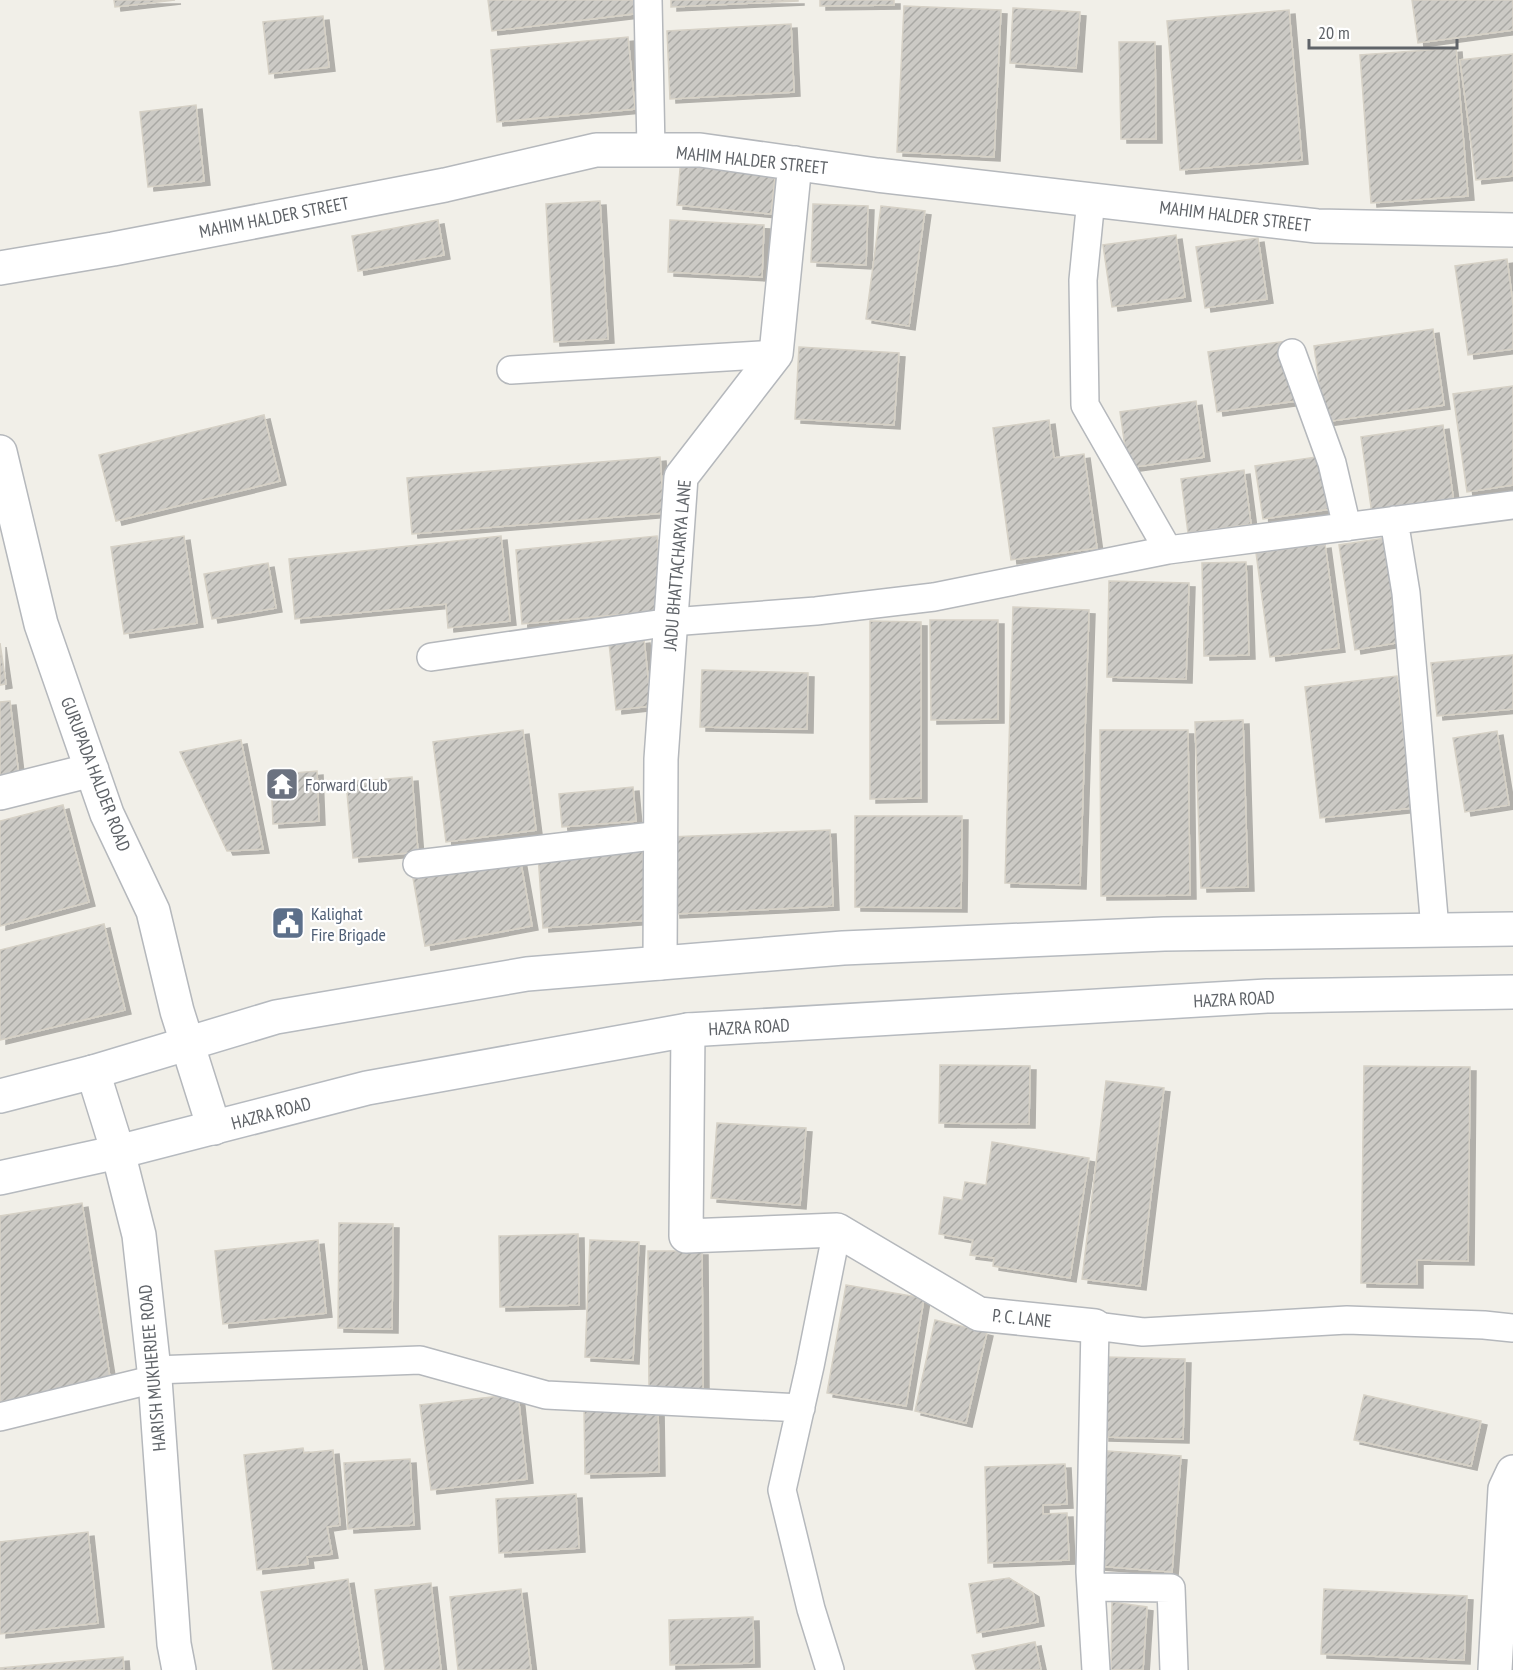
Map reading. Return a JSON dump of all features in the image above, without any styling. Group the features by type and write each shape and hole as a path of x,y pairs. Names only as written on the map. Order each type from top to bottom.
{"street":[{"name":"MAHIM HALDER STREET","path":"0,268 113,249 445,185 596,150 700,150 877,175 1317,226 1513,230"},
{"path":"776,354 795,163"},
{"name":"JADU BHATTACHARYA LANE","path":"660,963 661,759 681,477 776,354"},
{"name":"GURUPADA HALDER ROAD","path":"0,452 41,624 107,814 153,911 177,1011 214,1128"},
{"path":"0,793 92,770"},
{"path":"0,1096 188,1045 276,1017 527,974 843,948 1164,934 1513,928"},
{"name":"HAZRA ROAD","path":"0,1178 118,1152 367,1088 688,1030 1267,996 1513,992"},
{"path":"688,1030 686,1236 837,1230"},
{"name":"HARISH MUKHERJEE ROAD","path":"93,1072 118,1152 139,1235 154,1375 174,1644 179,1670"},
{"name":"P. C. LANE","path":"837,1230 979,1314 1095,1326"},
{"path":"1495,1670 1507,1586 1505,1489 1513,1472"}],"lane":[{"path":"648,0 651,150"},
{"path":"1091,199 1083,280 1085,405 1168,550"},
{"path":"1292,353 1332,463 1347,527"},
{"path":"511,370 776,354"},
{"path":"431,657 671,622 816,611 934,597 1168,550 1513,505"},
{"path":"1394,520 1406,593 1435,929"},
{"path":"417,864 661,834"},
{"path":"830,1670 811,1609 782,1490 837,1230"},
{"name":"P. C. LANE","path":"1095,1326 1143,1332 1347,1320 1513,1328"},
{"path":"1095,1326 1091,1587 1096,1670"},
{"path":"0,1417 154,1375 420,1360 546,1395 801,1408"},
{"path":"1091,1587 1171,1588 1174,1670"}],"building":[{"path":"114,0 175,0 115,7"},
{"path":"488,0 640,0 641,13 492,31"},
{"path":"671,0 798,0 798,1 671,7"},
{"path":"820,0 894,0 894,5 820,6"},
{"path":"1412,0 1513,0 1513,30 1418,43"},
{"path":"904,6 1001,10 994,157 897,152"},
{"path":"1013,8 1080,12 1076,68 1010,63"},
{"path":"1289,10 1302,160 1180,170 1167,21"},
{"path":"323,16 329,67 269,74 263,22"},
{"path":"791,24 794,92 670,99 667,31"},
{"path":"628,37 635,109 497,122 491,50"},
{"path":"1119,42 1155,42 1156,139 1121,139"},
{"path":"1456,48 1468,196 1371,203 1360,55"},
{"path":"1513,54 1513,176 1476,180 1460,60"},
{"path":"196,105 204,181 148,187 140,112"},
{"path":"681,157 776,166 771,214 677,205"},
{"path":"600,201 608,339 554,342 546,204"},
{"path":"813,204 868,206 866,265 811,262"},
{"path":"881,206 925,211 909,326 866,319"},
{"path":"438,220 444,255 358,271 352,236"},
{"path":"670,220 764,225 762,277 668,272"},
{"path":"1176,235 1185,297 1112,307 1103,245"},
{"path":"1258,238 1267,299 1205,308 1196,247"},
{"path":"1507,259 1513,304 1513,349 1468,355 1455,266"},
{"path":"1433,329 1444,405 1324,422 1314,346"},
{"path":"1287,341 1296,401 1217,412 1208,352"},
{"path":"799,347 899,353 894,425 795,419"},
{"path":"1513,386 1513,485 1467,492 1453,394"},
{"path":"1196,401 1204,457 1128,468 1120,412"},
{"path":"264,415 280,481 116,521 99,455"},
{"path":"1049,420 1054,458 1084,454 1097,548 1011,560 993,428"},
{"path":"1443,425 1454,503 1372,514 1361,437"},
{"path":"1323,456 1330,509 1263,519 1255,466"},
{"path":"660,457 664,513 412,534 407,478"},
{"path":"1244,470 1251,524 1188,533 1181,479"},
{"path":"184,536 197,623 124,634 111,547"},
{"path":"501,536 510,621 448,628 446,604 295,619 289,559"},
{"path":"657,536 664,610 522,624 516,550"},
{"path":"1392,537 1408,641 1355,650 1339,545"},
{"path":"1325,544 1339,648 1270,657 1256,553"},
{"path":"1246,562 1249,655 1204,656 1202,563"},
{"path":"268,563 276,608 212,619 204,574"},
{"path":"1109,581 1189,583 1186,679 1107,677"},
{"path":"1013,607 1089,610 1080,885 1005,883"},
{"path":"930,620 998,620 998,719 931,720"},
{"path":"870,621 921,622 921,798 870,799"},
{"path":"644,639 651,706 616,710 609,643"},
{"path":"0,643 6,684 0,685"},
{"path":"1513,655 1513,709 1437,716 1431,663"},
{"path":"702,670 808,673 807,729 700,727"},
{"path":"1397,676 1412,808 1320,818 1305,687"},
{"path":"10,701 19,777 0,779 0,702"},
{"path":"1243,720 1248,887 1201,888 1195,722"},
{"path":"523,730 536,830 446,842 433,742"},
{"path":"1100,730 1188,730 1190,895 1101,896"},
{"path":"1497,731 1509,805 1465,812 1453,738"},
{"path":"241,740 263,849 227,851 180,752"},
{"path":"317,771 319,821 273,824 271,775"},
{"path":"412,777 418,852 353,858 346,782"},
{"path":"633,787 636,821 562,827 559,794"},
{"path":"63,805 89,902 0,926 0,821"},
{"path":"855,816 962,816 961,908 855,907"},
{"path":"830,830 833,906 674,914 670,837"},
{"path":"642,847 648,920 543,928 538,854"},
{"path":"520,858 532,926 425,946 413,878"},
{"path":"104,924 125,1010 0,1040 0,950"},
{"path":"940,1065 1030,1066 1029,1124 939,1123"},
{"path":"1364,1066 1470,1067 1468,1261 1417,1260 1417,1284 1361,1283"},
{"path":"1106,1081 1164,1088 1140,1286 1082,1279"},
{"path":"717,1123 806,1128 800,1205 711,1198"},
{"path":"992,1142 1089,1158 1070,1278 993,1266 994,1258 970,1255 973,1240 939,1234 944,1197 962,1200 965,1182 986,1185"},
{"path":"82,1203 111,1384 0,1402 0,1216"},
{"path":"339,1223 393,1224 392,1329 338,1328"},
{"path":"578,1234 579,1305 500,1307 499,1236"},
{"path":"318,1240 326,1313 223,1324 215,1251"},
{"path":"590,1240 639,1242 633,1360 585,1357"},
{"path":"648,1251 702,1251 703,1390 649,1392"},
{"path":"846,1285 924,1298 906,1406 827,1393"},
{"path":"935,1320 987,1332 966,1423 915,1411"},
{"path":"1105,1357 1185,1359 1183,1439 1103,1437"},
{"path":"518,1394 527,1479 431,1490 420,1405"},
{"path":"1364,1395 1481,1421 1471,1466 1354,1440"},
{"path":"658,1407 659,1472 585,1474 584,1408"},
{"path":"303,1448 304,1453 333,1450 340,1525 327,1527 332,1554 307,1557 308,1564 257,1570 244,1455"},
{"path":"1107,1451 1181,1456 1172,1572 1098,1566"},
{"path":"410,1459 414,1525 348,1529 344,1463"},
{"path":"1065,1464 1067,1504 1043,1505 1043,1514 1067,1513 1069,1560 988,1563 985,1467"},
{"path":"576,1494 579,1548 499,1553 496,1499"},
{"path":"88,1532 98,1623 0,1634 0,1542"},
{"path":"1009,1578 1033,1593 1038,1622 977,1633 969,1584"},
{"path":"348,1579 362,1670 273,1670 261,1592"},
{"path":"431,1583 441,1670 385,1670 375,1590"},
{"path":"521,1589 531,1670 458,1670 450,1597"},
{"path":"1324,1589 1467,1596 1464,1660 1321,1654"},
{"path":"1112,1602 1147,1607 1143,1670 1111,1670"},
{"path":"753,1617 754,1663 670,1665 669,1620"},
{"path":"1035,1642 1041,1670 976,1670 972,1655"},
{"path":"123,1657 124,1670 0,1670 0,1668"}],"place":[{"name":"Forward Club","path":"282,784"},
{"name":"Kalighat Fire Brigade","path":"288,923"}]}
